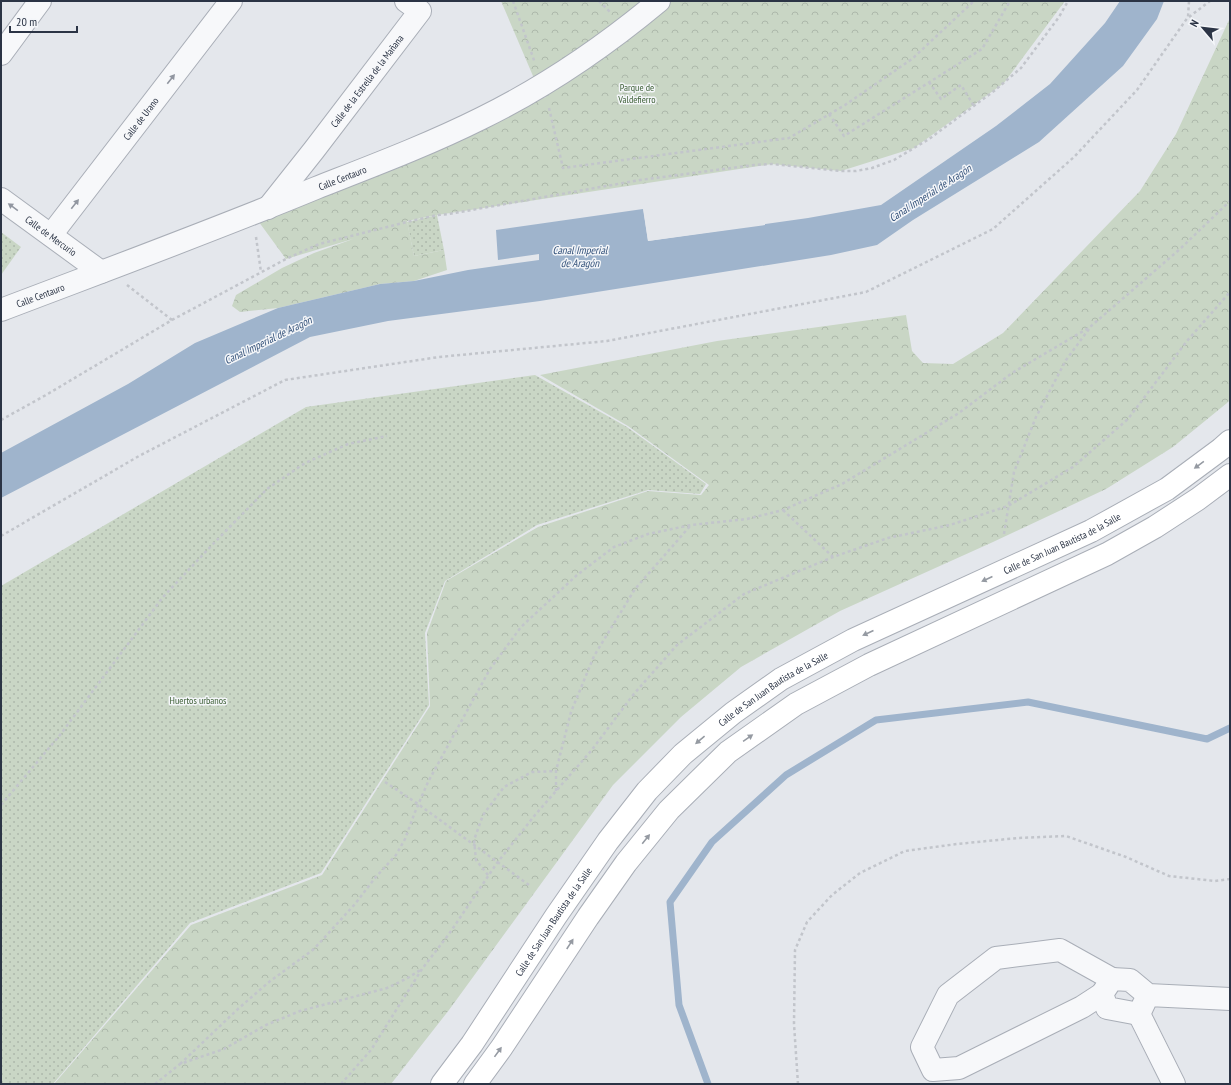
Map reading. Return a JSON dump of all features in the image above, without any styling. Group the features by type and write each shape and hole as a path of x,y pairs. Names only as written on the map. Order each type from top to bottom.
{"main road":[{"name":"Calle de San Juan Bautista de la Salle","path":"442,1084 472,1044 560,910 608,841 642,797 683,754 733,713 782,679 853,640 1091,531 1167,489 1230,441"},
{"path":"475,1084 502,1047 588,917 626,863 669,810 728,752 796,704 869,665 1107,554 1155,527 1198,499 1230,475"}],"street":[{"path":"1,54 40,1"},
{"name":"Calle de Urano","path":"51,235 231,1"},
{"name":"Calle Centauro","path":"1,310 260,212 432,142 484,117 543,84 625,29 659,1"},
{"name":"Calle de la Estrella de la Mañana","path":"260,212 314,150 413,6"},
{"name":"Calle de la Estrella de la Mañana","path":"313,190 310,177 314,150"},
{"name":"Calle de Mercurio","path":"1,199 51,235 109,269"},
{"path":"1107,986 1060,950 996,958 948,995 922,1048 933,1070 959,1068 1076,1010 1107,986 1130,980 1148,995 1230,999"},
{"path":"1107,986 1107,1008 1139,1014"},
{"path":"1139,1014 1148,995"},
{"path":"1139,1014 1174,1084"}],"path":[{"path":"513,1 543,84 563,168 789,138 845,105 912,59 974,1"},
{"path":"829,114 844,136 982,49 1010,1"},
{"path":"1,420 172,320 286,259 319,244 437,215 640,180 772,164 841,171 856,171 872,168 894,160 929,139 994,91 1021,68 1055,23 1068,1"},
{"path":"1188,17 1189,1"},
{"path":"1,536 139,456 285,380 439,357 607,341 866,292 993,229 1074,157 1137,90 1188,17 1210,1"},
{"path":"929,82 941,99 961,85 974,106"},
{"path":"155,1084 180,1064 239,1008 269,982 314,949 350,910 375,878 396,855 405,839 428,782 490,669 521,627 577,575 614,547 648,534 691,525 747,519 783,510 848,480 959,413 1012,373 1090,327 1180,249 1230,201"},
{"path":"260,212 261,272"},
{"path":"109,269 124,283 172,320"},
{"path":"341,1084 371,1050 422,969 449,934 497,863 534,815 591,751 633,695 677,645 744,594 833,557 888,538 950,525 1008,506 1073,467 1128,419 1187,340 1230,292"},
{"path":"1004,534 1014,472 1036,417 1066,360 1090,327"},
{"path":"1,805 60,735 163,596 268,489 305,463 348,444 387,436"},
{"path":"783,510 833,557"},
{"path":"556,791 556,771 571,712 594,656 635,589 691,525"},
{"path":"488,875 476,860 474,840 483,815 504,787 532,772 556,771"},
{"path":"385,782 418,804 529,885"},
{"path":"798,1084 794,1024 795,950 807,922 832,895 860,873 905,851 1018,838 1066,836 1126,857 1169,876 1215,881 1230,879"},
{"path":"180,1064 224,1049 266,1025 300,1011 387,988 422,969"}],"green space":[{"name":"Parque de Valdefierro","path":"501,1 1065,1 1004,83 914,148 841,171 772,164 437,215 407,221 414,256 444,250 447,270 414,281 380,284 278,308 240,312 232,306 236,295 282,268 314,253 353,239 286,259 253,214 483,117 546,97 533,76"},
{"path":"1230,18 1230,400 1227,403 1173,447 1106,489 840,611 741,667 681,717 613,785 449,1010 391,1084 54,1084 191,925 322,875 430,706 427,633 446,581 538,527 648,491 701,495 709,485 628,426 540,375 717,341 906,315 912,351 923,363 953,364 1003,333 1140,191 1176,134"},
{"path":"437,215 444,250 414,256 407,222"},
{"path":"1,232 21,247 1,275"},
{"name":"Huertos urbanos","path":"535,375 627,427 706,484 700,494 648,490 537,525 445,581 425,633 429,705 321,873 190,923 53,1084 1,1084 1,586 306,407"}],"water":[{"name":"Canal Imperial de Aragón","path":"1120,1 1164,1 1157,19 1123,66 1039,142 913,220 877,245 831,255 540,301 388,321 310,337 1,498 1,453 128,384 195,343 278,308 380,284 414,281 468,270 539,260 539,254 498,260 496,230 643,209 648,241 808,218 881,205 996,126 1050,84 1105,23"}],"pier":[{"path":"643,207 645,209 650,239 765,222 765,225 648,241"}],"waterway":[{"path":"708,1084 679,1005 670,902 712,842 786,775 876,720 1028,702 1207,739 1230,728"}]}
